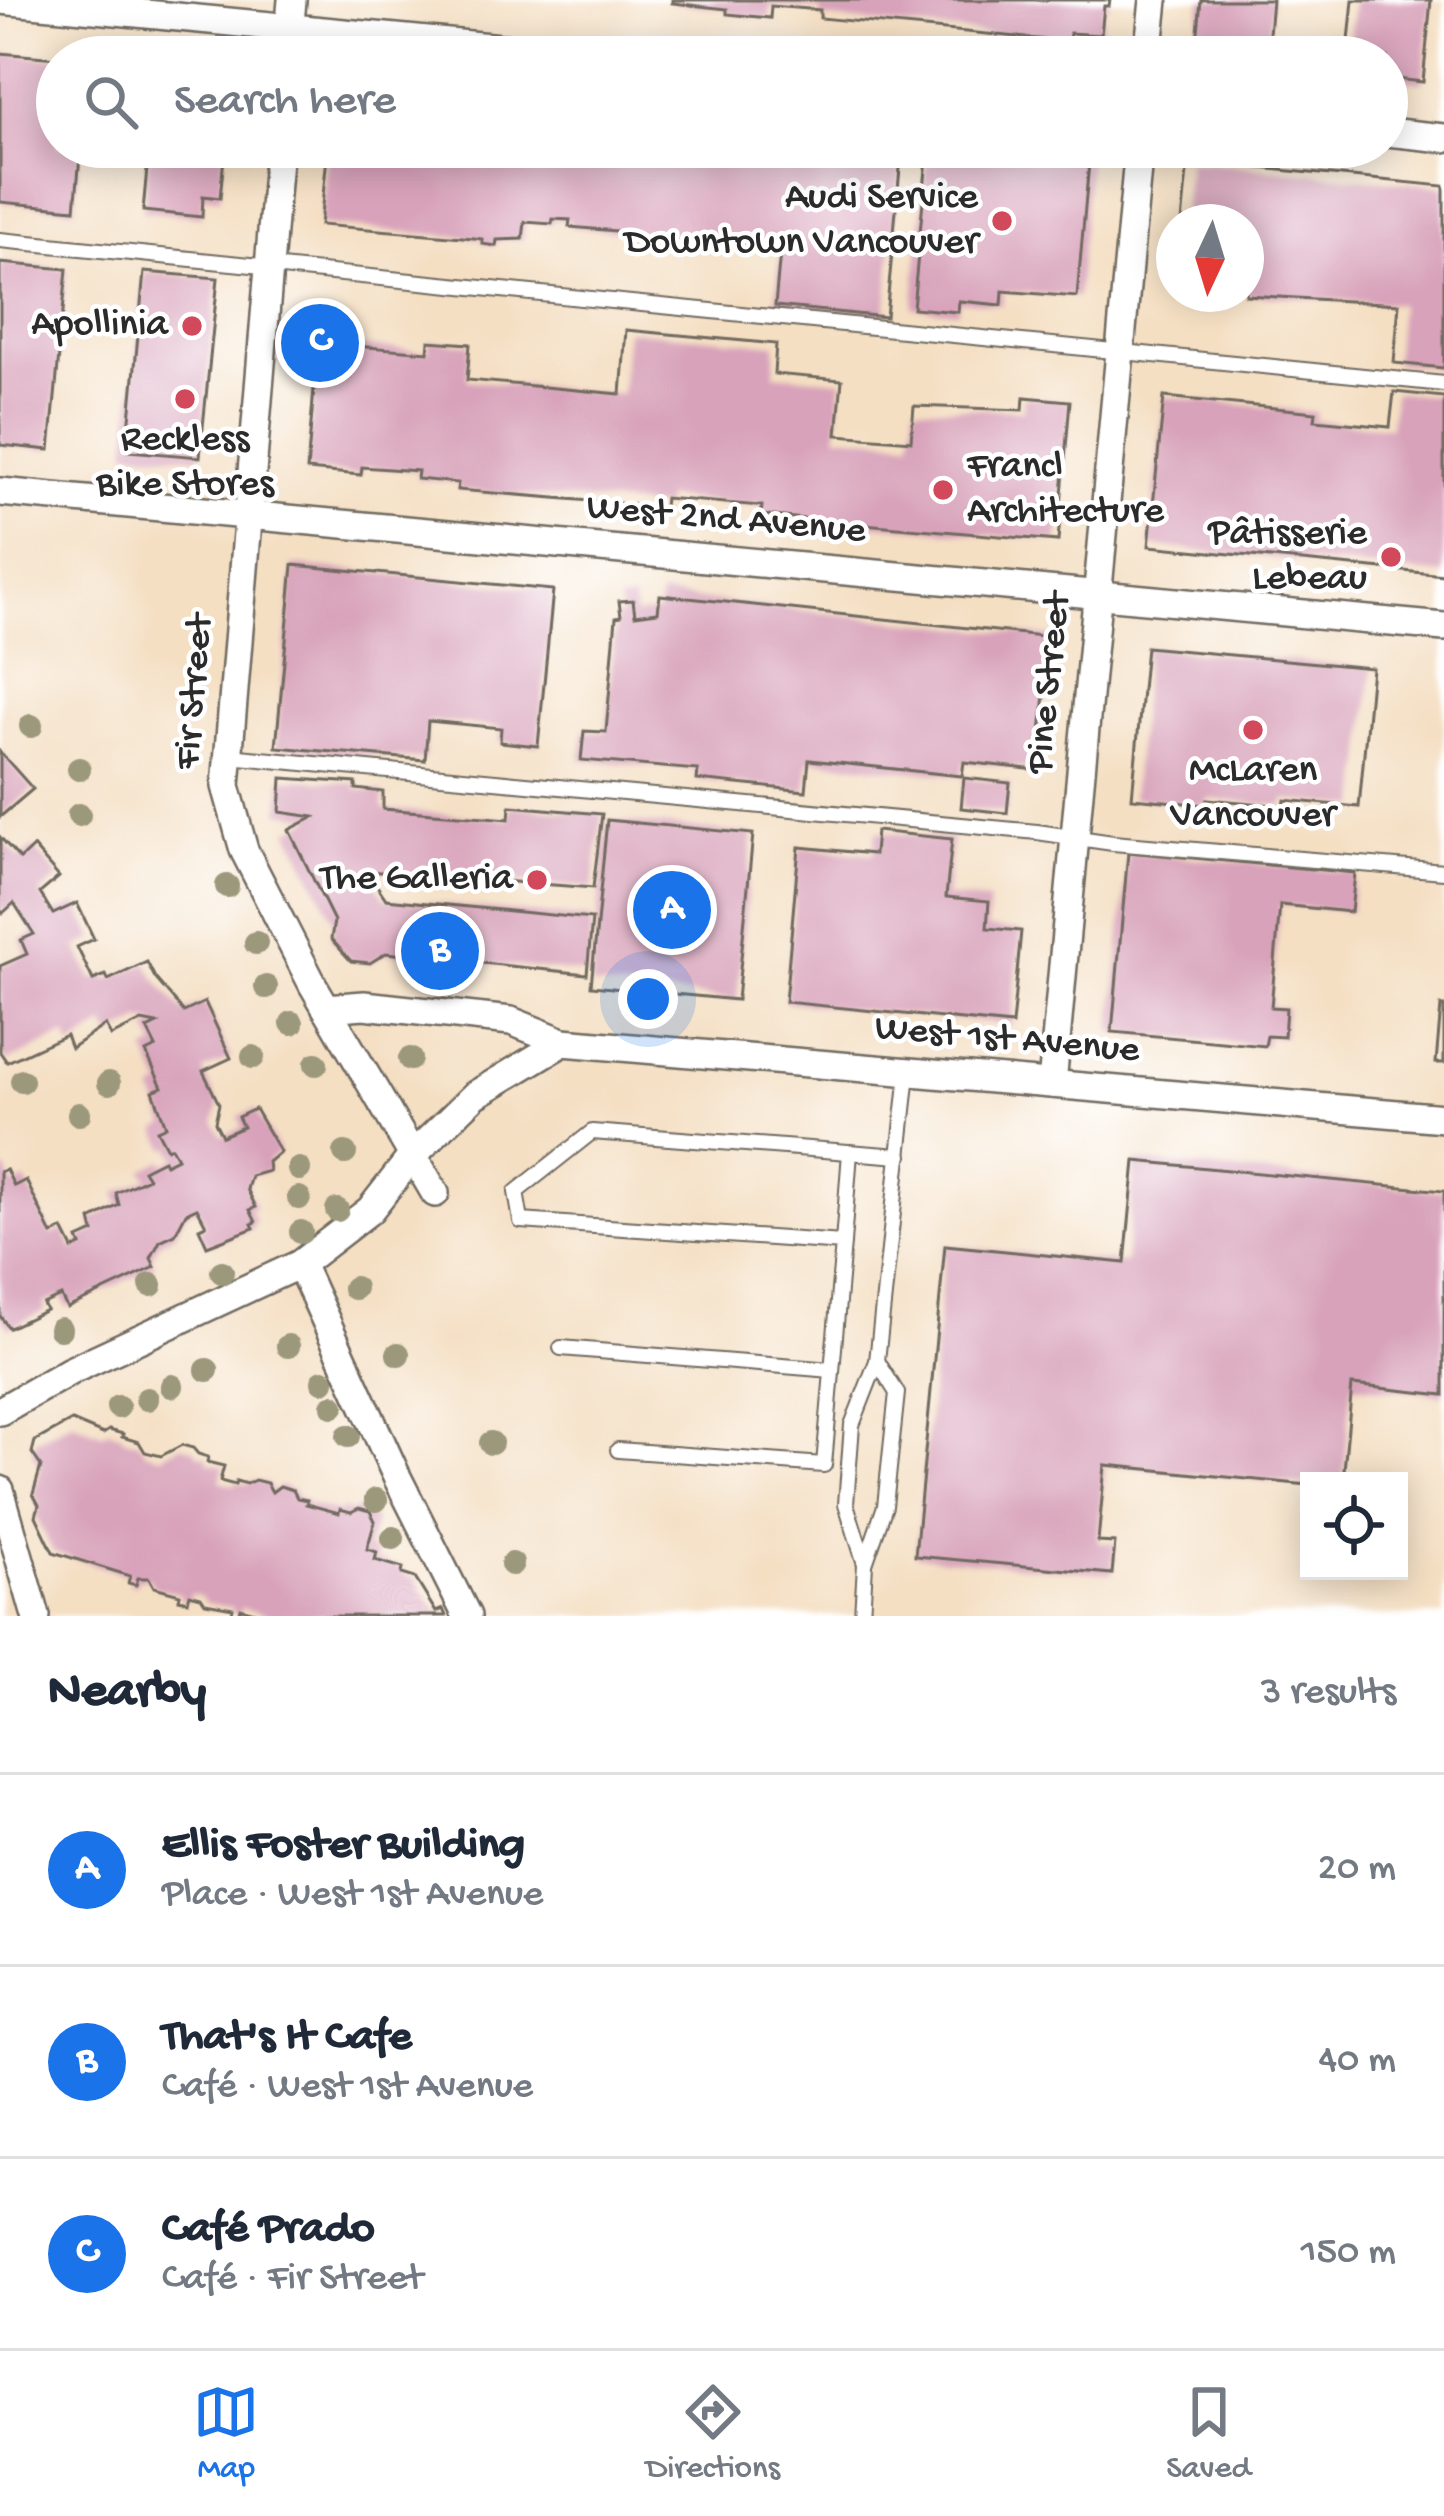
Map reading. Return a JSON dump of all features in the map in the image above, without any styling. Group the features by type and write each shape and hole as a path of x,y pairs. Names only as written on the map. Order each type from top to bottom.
{"street":[{"path":"0,0 112,5 373,36"},
{"path":"1150,36 1154,0"},
{"path":"1408,134 1444,138"},
{"name":"Fir Street","path":"277,168 226,786 244,850 326,1008 435,1193"},
{"name":"Pine Street","path":"1052,1084 1137,168"},
{"name":"West 2nd Avenue","path":"0,492 1444,627"},
{"name":"West 1st Avenue","path":"326,1008 364,1005 511,1021 563,1042 1444,1118"},
{"path":"2,1404 299,1264 370,1210 413,1155 475,1095 563,1042"},
{"path":"299,1264 467,1616"},
{"path":"0,1490 36,1616"}],"lane":[{"path":"0,240 1444,384"},
{"path":"229,756 1444,871"},
{"path":"865,1564 846,1504 852,1425 877,1361 908,1073"},
{"path":"843,1243 521,1222 516,1192 592,1132 900,1156"},
{"path":"618,1450 824,1466 850,1152"},
{"path":"561,1348 832,1370"},
{"path":"862,1616 865,1564 885,1506 897,1393 877,1361"}],"building":[{"path":"1110,0 1104,6 1101,35 1070,36 1007,36 820,18 820,10 771,6 770,18 672,3"},
{"path":"1201,0 1272,0 1269,36 1198,36"},
{"path":"1353,0 1431,0 1423,82 1408,80 1408,36 1349,36"},
{"path":"0,53 36,56 36,168 79,168 75,209 0,202"},
{"path":"147,168 223,168 220,198 203,196 202,217 143,211"},
{"path":"326,168 900,168 886,317 775,306 781,241 771,241 770,246 713,240 712,245 627,237 627,232 569,227 570,220 553,219 552,224 525,222 523,239 497,240 496,246 474,238 320,225"},
{"name":"Audi Service Downtown Vancouver","path":"926,168 1088,168 1077,297 1003,291 1002,305 959,301 958,312 913,308"},
{"path":"1187,168 1260,168 1444,186 1444,368 1394,363 1399,304 1264,296 1264,204 1184,204"},
{"path":"0,263 67,269 50,450 0,445"},
{"path":"144,272 218,278 200,457 127,451"},
{"path":"626,330 776,344 774,374 842,380 837,435 911,441 914,406 1023,410 1024,397 1070,401 1058,541 761,515 762,506 665,498 664,507 457,490 458,483 417,479 418,471 362,467 361,475 307,470 318,343 428,352 429,341 470,344 467,380 621,394"},
{"path":"1394,392 1444,397 1444,575 1149,546 1164,397 1316,412 1315,420 1390,427"},
{"path":"293,565 553,590 538,746 500,742 501,728 428,721 425,760 276,747"},
{"path":"660,595 1051,637 1037,770 964,762 962,776 809,760 806,791 697,780 698,770 581,760 584,731 606,732 619,601 633,600 635,615 658,612"},
{"path":"1146,647 1372,668 1359,807 1285,800 1284,806 1207,799 1207,805 1132,798"},
{"path":"0,752 33,789 0,817"},
{"name":"The Galleria","path":"282,778 356,783 356,789 383,792 383,809 509,819 510,806 602,814 593,888 367,871 386,899 592,919 587,974 386,953 370,963 351,961 331,939 334,921 289,830 314,817 280,812"},
{"path":"964,778 1010,783 1007,813 961,808"},
{"path":"607,820 753,834 737,1000 591,986"},
{"path":"876,831 952,839 946,897 989,901 987,928 1021,931 1012,1025 785,1002 799,847 874,854"},
{"path":"0,837 20,859 33,847 59,877 40,893 53,914 77,903 94,939 77,947 93,980 106,975 108,980 147,962 184,1012 205,1002 231,1058 203,1071 219,1104 215,1122 222,1136 243,1127 238,1117 255,1109 280,1152 268,1162 269,1171 251,1176 247,1189 256,1207 250,1210 254,1228 207,1246 199,1228 206,1225 197,1208 186,1213 175,1234 160,1241 151,1258 155,1267 67,1308 61,1296 43,1304 46,1310 9,1328 0,1316 0,1172 6,1169 14,1186 26,1180 52,1235 63,1229 73,1249 81,1246 78,1239 94,1232 91,1220 119,1205 116,1193 148,1178 143,1170 177,1158 157,1130 166,1126 153,1091 162,1087 146,1052 156,1047 147,1029 157,1024 142,1021 111,1036 105,1025 71,1048 66,1035 7,1062 0,1052 0,966 27,954 21,940 34,934 14,903 3,913 0,910"},
{"path":"1128,852 1355,873 1351,912 1280,905 1271,1007 1286,1008 1284,1037 1267,1036 1265,1046 1112,1032"},
{"path":"1441,1006 1444,1063 1436,1063"},
{"path":"1135,1161 1444,1191 1444,1395 1352,1385 1344,1472 1300,1472 1300,1484 1105,1465 1098,1542 1115,1543 1112,1574 915,1556 945,1245 1125,1263"},
{"path":"72,1421 103,1434 109,1430 123,1434 139,1442 145,1452 161,1456 182,1445 193,1448 208,1457 207,1462 224,1466 220,1481 235,1485 236,1481 255,1480 267,1483 272,1492 280,1486 293,1490 306,1504 339,1513 340,1509 370,1511 375,1521 367,1549 377,1552 375,1560 403,1568 402,1574 415,1578 436,1612 443,1609 446,1616 270,1616 241,1608 239,1615 232,1613 233,1608 205,1603 190,1594 188,1601 179,1599 180,1594 154,1587 149,1578 138,1578 136,1585 128,1583 130,1576 53,1552 36,1516 39,1505 33,1494 41,1466 32,1453 35,1441"}],"place":[{"name":"Audi Service Downtown Vancouver","path":"1002,221"},
{"name":"Apollinia","path":"192,326"},
{"name":"Café Prado","path":"320,343"},
{"name":"Reckless Bike Stores","path":"185,399"},
{"name":"Francl Architecture","path":"943,490"},
{"name":"Pâtisserie Lebeau","path":"1391,557"},
{"name":"McLaren Vancouver","path":"1253,730"},
{"name":"The Galleria","path":"537,880"},
{"name":"Ellis Foster Building","path":"672,910"},
{"name":"That's It Cafe","path":"440,951"}]}
